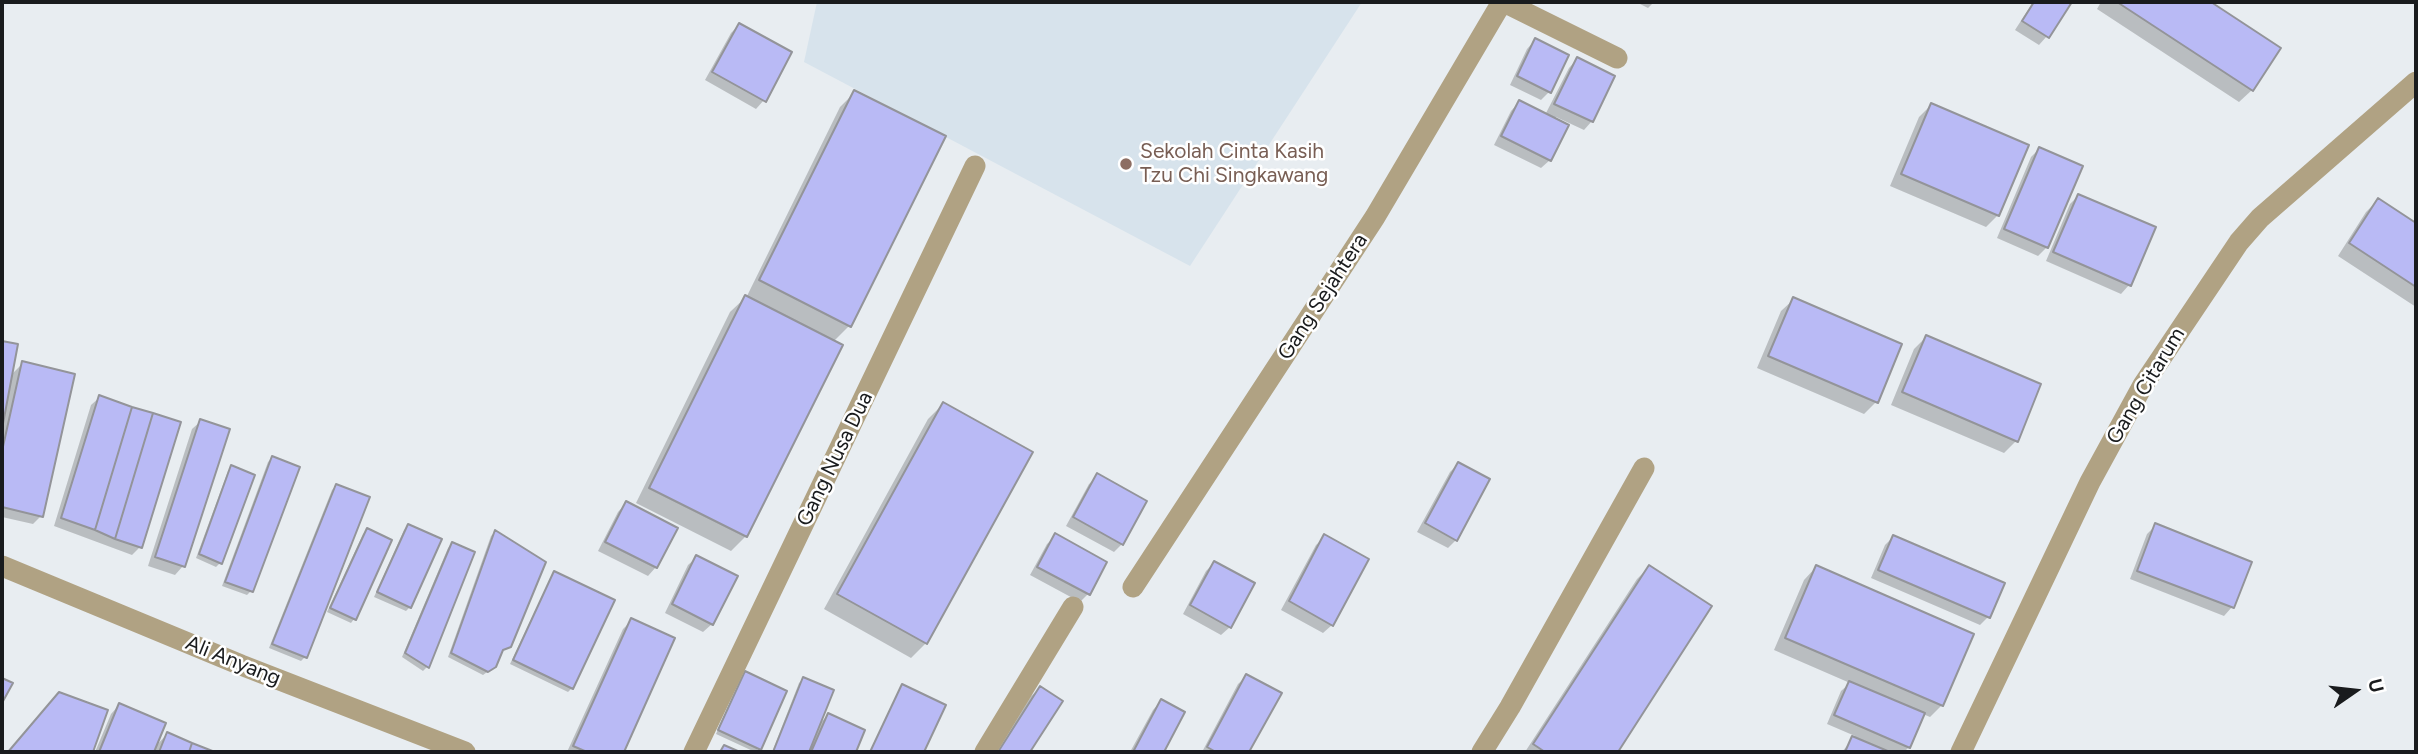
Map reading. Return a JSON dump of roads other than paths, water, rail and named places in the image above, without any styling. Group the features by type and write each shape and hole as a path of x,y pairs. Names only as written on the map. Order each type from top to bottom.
{"street":[{"path":"1503,2 1617,58"},
{"name":"Gang Sejahtera","path":"1133,587 1375,217 1503,2"},
{"name":"Gang Citarum","path":"1961,752 2090,482 2143,385 2239,242 2260,218 2416,82"},
{"name":"Gang Nusa Dua","path":"694,752 975,166"},
{"path":"1482,752 1644,468"},
{"name":"Ali Anyang","path":"2,566 241,665 465,752"},
{"path":"985,752 1073,607"}],"place":[{"name":"Sekolah Cinta Kasih Tzu Chi Singkawang","path":"1126,164"}]}
